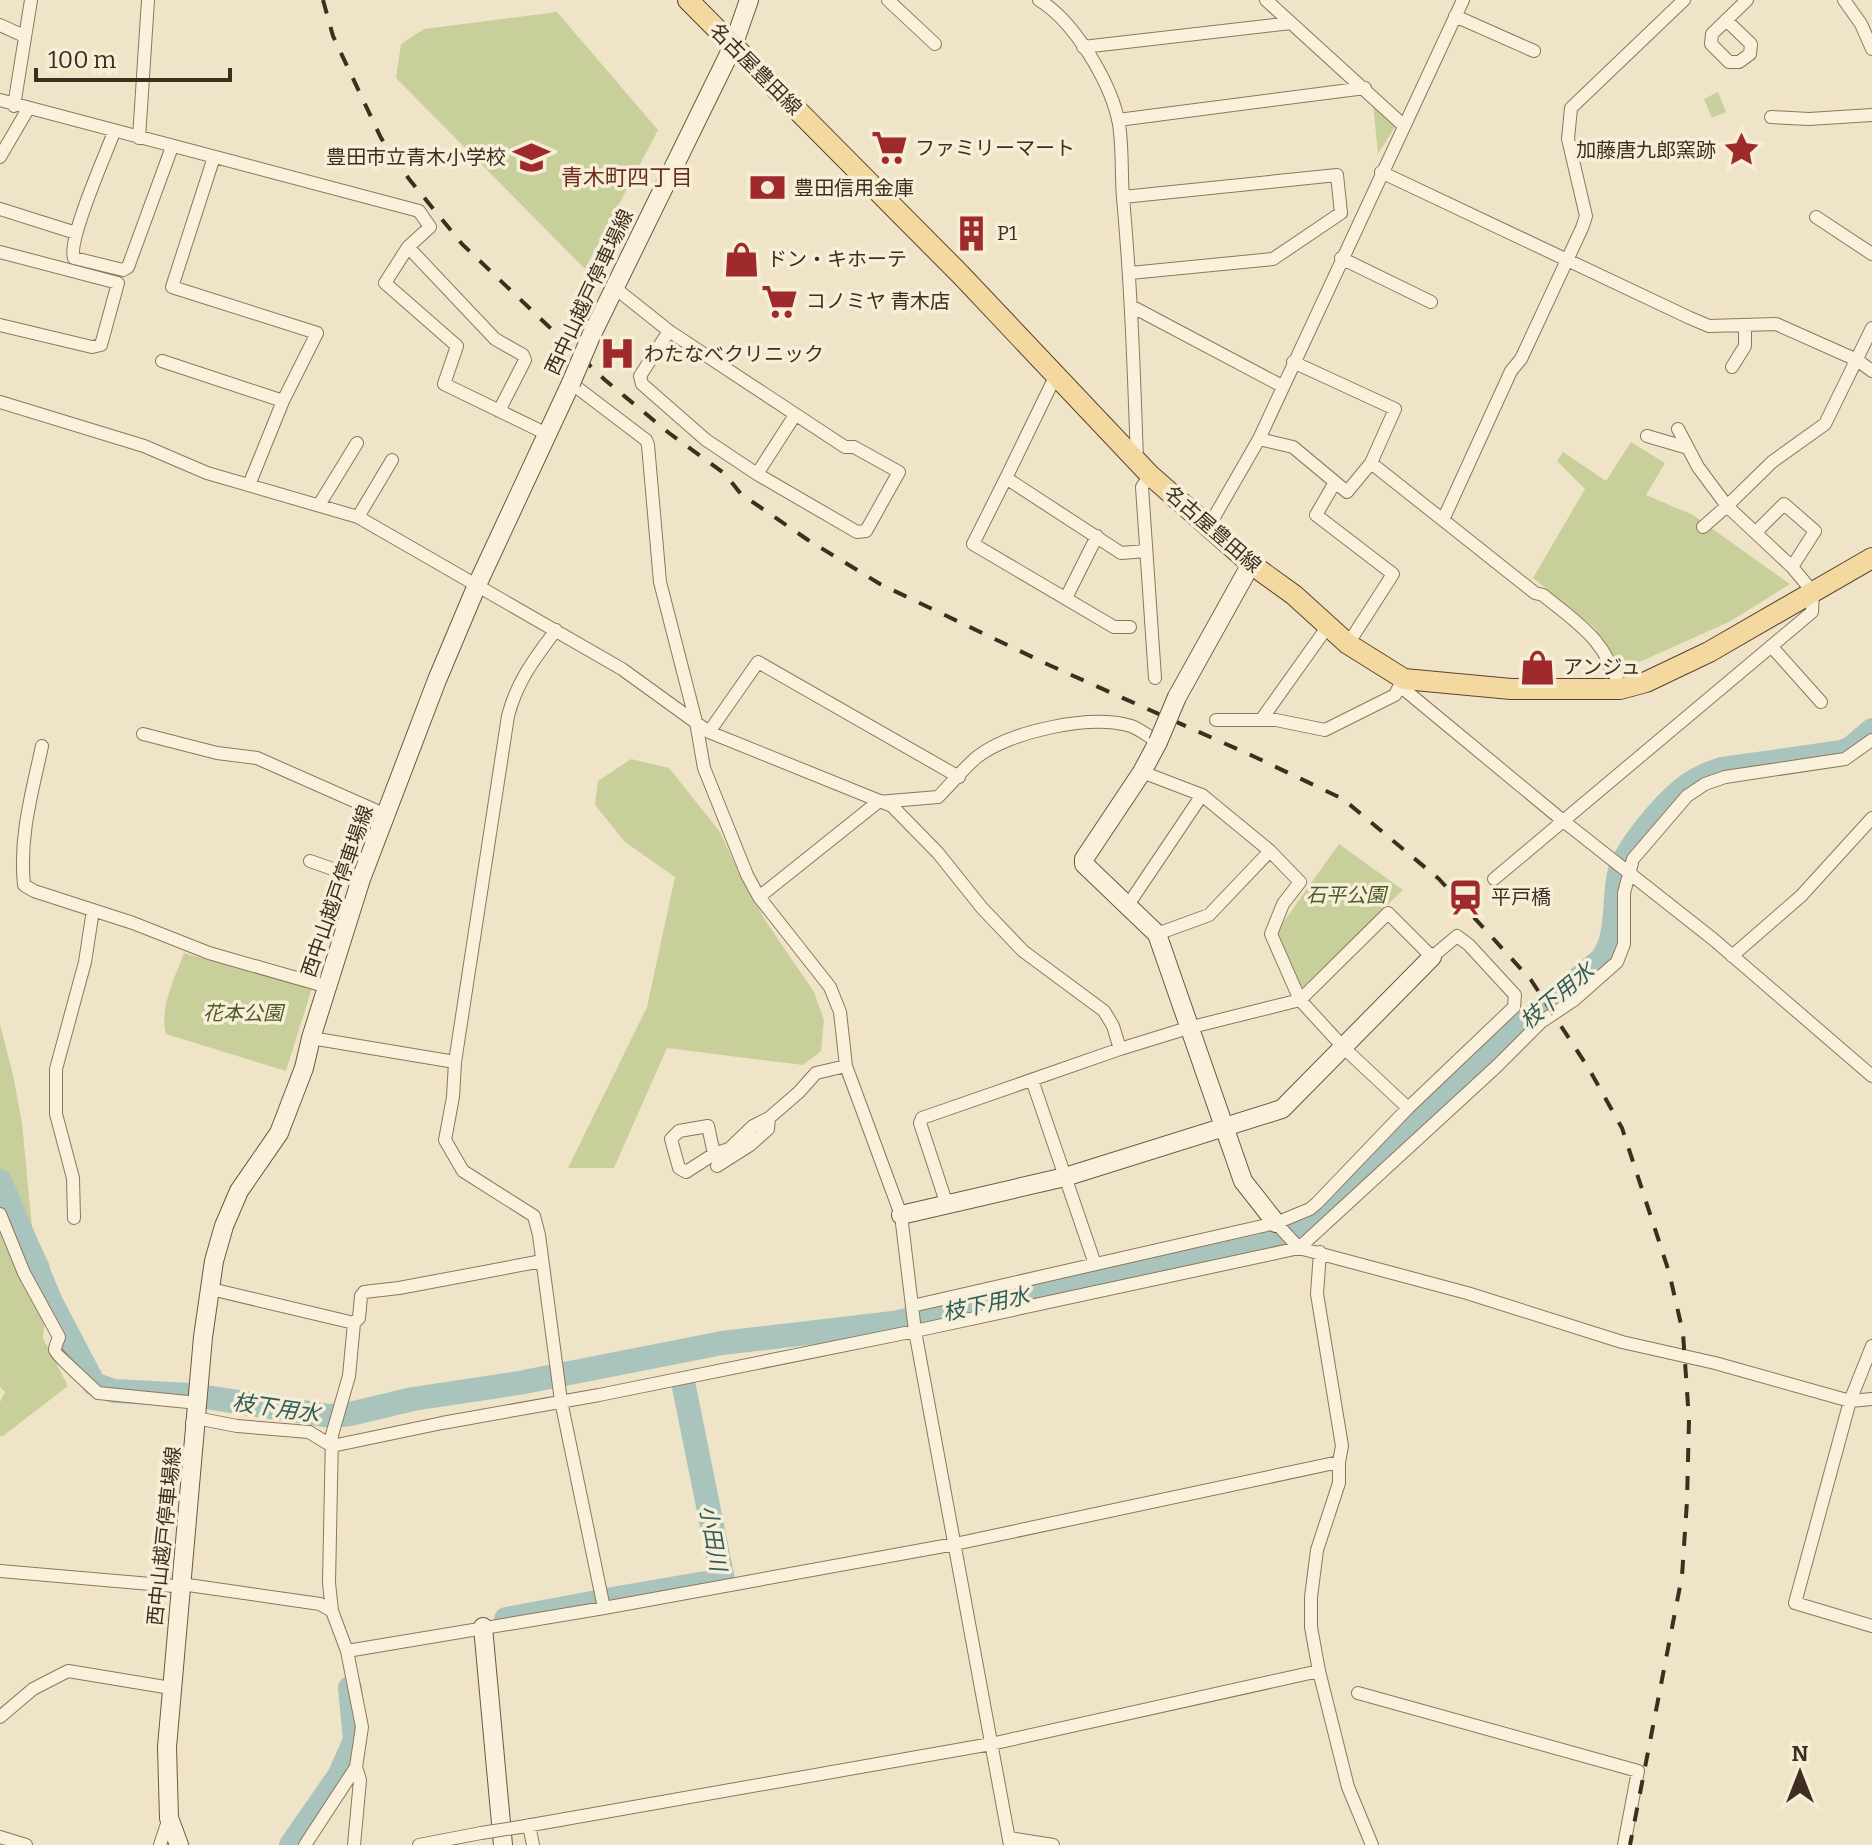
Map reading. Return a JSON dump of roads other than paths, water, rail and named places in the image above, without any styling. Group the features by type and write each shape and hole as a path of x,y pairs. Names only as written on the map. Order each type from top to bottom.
{"main road":[{"name":"名古屋豊田線","path":"688,0 970,285 1144,467 1251,564 1294,595 1348,644 1402,682 1511,689 1620,689 1678,668 1872,558"},
{"name":"西中山越戸停車場線","path":"179,1845 169,1818 167,1786 171,1688 203,1337 214,1261 224,1226 239,1191 279,1133 304,1068 361,879 477,585 591,336 733,46 749,0"},
{"path":"1251,564 1177,697 1142,772 1084,859 1084,864 1157,934 1243,1181 1276,1223"},
{"path":"901,1215 1065,1177 1282,1109 1432,957"},
{"path":"483,1627 503,1845"}],"street":[{"path":"14,106 31,0"},
{"path":"139,138 148,0"},
{"path":"888,0 935,44"},
{"path":"1039,0 1056,10 1083,47 1102,78 1118,120 1144,467 1142,487 1155,678"},
{"path":"1061,17 1066,0"},
{"path":"1266,0 1403,125"},
{"path":"1209,526 1259,439 1463,0"},
{"path":"1443,520 1586,216 1568,139 1571,108 1684,0"},
{"path":"1726,20 1747,0"},
{"path":"1844,0 1861,24 1872,49"},
{"path":"1455,16 1534,51"},
{"path":"1083,47 1291,23"},
{"path":"0,25 24,36"},
{"path":"1118,120 1365,88"},
{"path":"0,100 419,211 430,227 408,247 385,283 457,346 444,384 547,434"},
{"path":"0,157 28,109"},
{"path":"1771,117 1809,119 1872,115"},
{"path":"114,132 76,233 71,251 74,258 123,270 128,267 172,147"},
{"path":"214,157 172,287 317,333 283,401 249,485"},
{"path":"1381,172 1709,326 1776,324 1857,360 1872,371"},
{"path":"1123,197 1337,175 1341,213 1357,224"},
{"path":"0,209 76,233"},
{"path":"1130,273 1273,259 1341,213"},
{"path":"1816,217 1872,254"},
{"path":"408,247 495,339 523,355 525,360 499,411"},
{"path":"0,252 118,283 101,345 92,347 0,325"},
{"path":"1341,258 1431,302"},
{"path":"615,288 669,331 795,415 845,447 854,447 899,472 866,531 857,532 757,474 706,440 642,384 640,376 669,331"},
{"path":"1131,306 1282,386"},
{"path":"1732,367 1745,346 1745,326"},
{"path":"1703,527 1772,462 1825,424 1872,328"},
{"path":"162,361 283,401"},
{"path":"1259,439 1293,447 1347,492 1371,463 1395,409 1293,362"},
{"path":"1055,377 973,544 1114,627 1130,627"},
{"path":"571,383 646,440 660,582 696,722 704,768 747,875 759,897 836,998 846,1066 901,1215 915,1327 1010,1841 1053,1845"},
{"path":"0,402 102,432 207,473 358,517 622,669 709,732 892,806 938,853 982,908 1023,951 1104,1011 1113,1026 1120,1049"},
{"path":"757,474 795,415"},
{"path":"1494,879 1812,612 1813,592 1792,567 1727,506 1678,429"},
{"path":"1647,436 1688,448"},
{"path":"319,505 357,443"},
{"path":"358,517 392,460"},
{"path":"1371,463 1594,636 1620,689"},
{"path":"1006,478 1121,553 1146,551"},
{"path":"1334,484 1316,515 1393,574 1348,644"},
{"path":"1756,532 1784,504 1815,531 1792,567"},
{"path":"1066,598 1097,536"},
{"path":"1261,720 1328,626"},
{"path":"556,630 525,672 513,694 508,716 445,1140 463,1171 534,1216 561,1401 604,1608"},
{"path":"1771,646 1821,702"},
{"path":"709,732 758,662 959,777"},
{"path":"1216,720 1276,720 1325,730 1395,695 1402,682 1562,820 1732,956 1872,1076"},
{"path":"759,897 878,802 938,797 976,758 1012,739 1075,722 1102,722 1134,727 1158,742"},
{"path":"143,734 217,753 257,758 386,815"},
{"path":"1296,1246 1497,1066 1541,1022 1574,1000 1617,962 1624,944 1627,871 1633,859 1674,809 1705,784 1725,777 1845,759 1872,740"},
{"path":"42,746 23,832 21,857 24,885 209,953 328,987"},
{"path":"1142,772 1202,795 1270,851 1300,882 1283,904 1271,934 1300,1000 1344,1048 1408,1108"},
{"path":"1128,905 1202,795"},
{"path":"1732,956 1801,896 1872,818"},
{"path":"1157,934 1214,911 1270,851"},
{"path":"310,861 361,879"},
{"path":"74,1218 73,1178 56,1114 56,1069 85,962 93,910"},
{"path":"912,1306 1276,1223 1310,1209 1515,1003 1515,995 1457,936 1432,957 1388,913 1300,1000 1188,1028 1120,1049 920,1121 947,1205"},
{"path":"311,1038 455,1062"},
{"path":"716,1160 753,1126 769,1118 799,1092 816,1073 846,1066"},
{"path":"1032,1080 1095,1264"},
{"path":"0,1214 24,1273 59,1337 55,1350 58,1358 77,1371 98,1393 195,1410 237,1426 309,1432 332,1446 561,1401 1296,1246 1467,1293 1622,1342 1715,1363 1850,1401 1872,1399"},
{"path":"1276,1223 1296,1246"},
{"path":"1320,1252 1317,1294 1342,1446 1339,1483 1317,1550 1311,1627 1348,1787 1372,1845"},
{"path":"305,1845 356,1767 362,1727 347,1651 332,1611 329,1531 332,1446 349,1376 354,1323 359,1318 361,1296 364,1292 542,1261"},
{"path":"211,1289 354,1323"},
{"path":"1872,1346 1850,1401 1795,1603 1872,1626"},
{"path":"347,1651 955,1544 1339,1462"},
{"path":"0,1571 174,1586 181,1584 320,1604 332,1611"},
{"path":"0,1717 33,1689 68,1671 171,1688"},
{"path":"419,1845 450,1842 481,1833 991,1744 1319,1671"},
{"path":"1358,1693 1638,1771 1624,1845"},
{"path":"354,1845 360,1780 356,1767"},
{"path":"160,1845 169,1818"},
{"path":"524,1826 533,1845"},
{"path":"0,1837 26,1845"}],"waterway":[{"name":"枝下用水","path":"0,1181 51,1302 94,1384 114,1391 192,1395 330,1416 722,1343 893,1323 1262,1246 1324,1218 1482,1058 1602,959 1611,940 1617,884 1623,863 1658,813 1679,792 1700,778 1722,769 1842,752 1872,730"},
{"name":"小田川","path":"612,1599 723,1580 684,1387"},
{"name":"小田川","path":"506,1619 597,1602"},
{"name":"小田川","path":"291,1845 339,1776 355,1740 350,1688"}],"railway":[{"path":"323,0 333,36 381,138 409,179 462,244 605,380 725,474 741,494 880,584 1343,799 1439,879 1531,980 1589,1069 1622,1128 1669,1272 1683,1333 1689,1420 1682,1576 1630,1845"}],"place":[{"name":"ファミリーマート","path":"889,148"},
{"name":"加藤唐九郎窯跡","path":"1742,150"},
{"name":"豊田市立青木小学校","path":"532,157"},
{"name":"豊田信用金庫","path":"768,188"},
{"name":"P1","path":"971,233"},
{"name":"ドン・キホーテ","path":"741,259"},
{"name":"コノミヤ 青木店","path":"780,301"},
{"name":"わたなべクリニック","path":"618,354"},
{"name":"アンジュ","path":"1537,667"},
{"name":"平戸橋","path":"1465,897"}],"district":[{"name":"青木町四丁目","path":"627,177"}],"park label":[{"name":"石平公園","path":"1346,895"},
{"name":"花本公園","path":"243,1013"}]}
